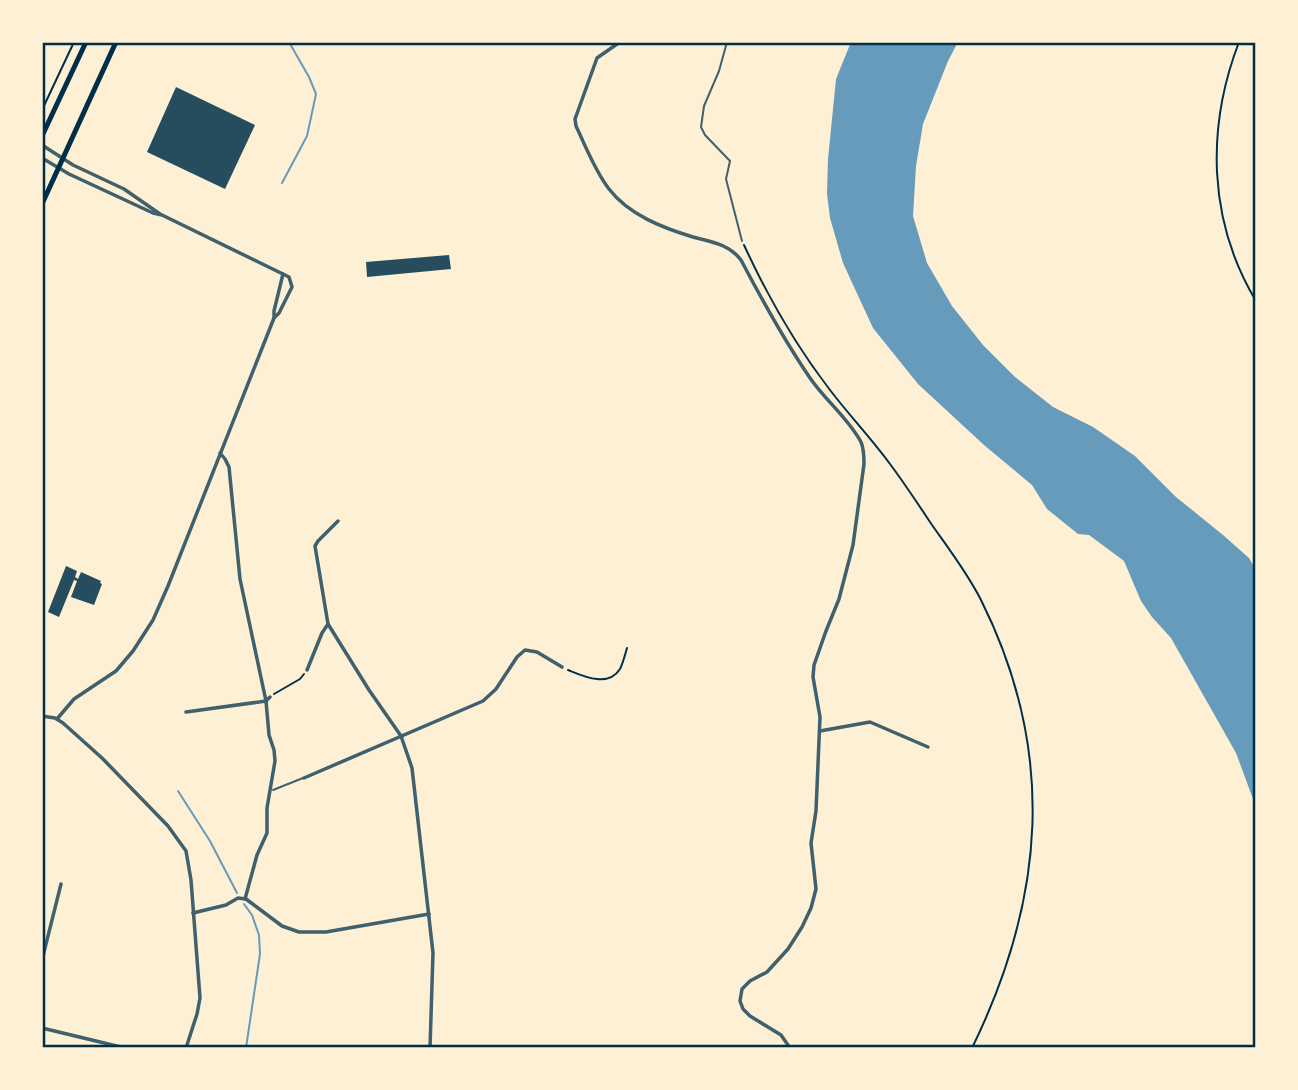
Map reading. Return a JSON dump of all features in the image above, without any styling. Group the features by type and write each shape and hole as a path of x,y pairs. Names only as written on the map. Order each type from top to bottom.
{"main road":[{"path":"42,136 86,42"},
{"path":"42,204 116,42"}],"street":[{"path":"620,42 597,58 575,119 597,170 610,190 636,213 668,229 724,246 738,256 776,326 811,379 861,443 864,451 853,545 839,599 814,665 813,677 820,717 816,811 811,843 816,889 811,908 789,949 767,972 750,981 742,989 740,1001 750,1016 781,1035 790,1048"},
{"path":"42,145 62,159 124,189 162,215 289,277 292,287 274,318"},
{"path":"42,158 58,169 162,215"},
{"path":"57,719 74,699 116,671 144,636 168,586 274,318 283,274"},
{"path":"219,453 229,467 240,579 268,699 269,735 275,761 267,833 257,855 245,899"},
{"path":"338,521 315,546 328,624 401,736 412,768 433,953 430,1048"},
{"path":"307,670 328,624"},
{"path":"304,778 483,701 496,689 517,657 525,650 537,652 562,667"},
{"path":"42,699 42,710"},
{"path":"186,712 268,699"},
{"path":"42,716 57,719 102,758 168,826 186,851 191,880 200,998 186,1048"},
{"path":"820,731 870,722 928,747"},
{"path":"42,960 61,884"},
{"path":"193,913 226,905 238,898 245,899 282,926 299,932 326,932 430,914"},
{"path":"42,1028 125,1048"}],"lane":[{"path":"727,42 719,71 703,110 701,127 705,135 730,161 726,179 742,241"},
{"path":"270,791 304,778"}],"path":[{"path":"42,110 74,42"},
{"path":"1239,42 1222,104 1217,167 1228,240 1237,266 1256,301"},
{"path":"742,241 773,302 804,353 900,477 971,582 988,614 1018,698 1032,785 1033,823 1029,876 1010,957 972,1048"},
{"path":"562,667 602,680 610,678 621,668 627,648"},
{"path":"268,699 300,678 307,670"}],"water":[{"path":"851,42 958,42 923,124 916,166 913,216 927,263 952,306 983,345 1015,377 1053,407 1093,427 1135,456 1176,497 1249,558 1256,570 1256,807 1236,753 1171,638 1141,601 1124,561 1089,535 1078,534 1047,509 1032,485 918,384 873,328 843,263 830,218 827,194 836,79"}],"building":[{"path":"176,87 255,125 225,189 147,152"},
{"path":"449,255 451,269 367,277 366,262"},
{"path":"66,566 77,571 75,577 78,579 81,572 101,581 102,584 94,605 71,597 77,581 74,580 59,617 48,612"}],"waterway":[{"path":"282,183 307,136 316,94 289,42"},
{"path":"178,791 210,841 237,893"},
{"path":"244,904 252,915 259,935 260,954 246,1048"}]}
